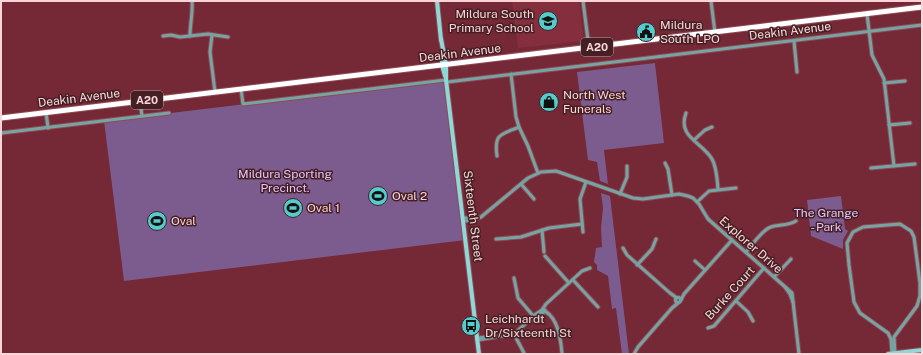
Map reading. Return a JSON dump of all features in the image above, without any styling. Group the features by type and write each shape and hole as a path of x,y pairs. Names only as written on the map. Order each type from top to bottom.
{"highway":[{"name":"Deakin Avenue","path":"1,118 922,7"}],"street":[{"path":"190,36 190,21 193,10 192,1"},
{"name":"Sixteenth Street","path":"437,1 479,354"},
{"path":"583,1 589,48"},
{"path":"712,1 715,32"},
{"path":"867,14 872,55 883,75 894,166"},
{"name":"Deakin Avenue","path":"241,89 243,104 512,74 922,25"},
{"path":"163,36 171,35 180,37 212,35 228,37"},
{"path":"212,35 210,52 215,92"},
{"path":"794,41 797,72"},
{"path":"512,74 516,117 538,173"},
{"path":"884,83 905,81"},
{"path":"140,101 142,116"},
{"path":"46,112 48,128"},
{"path":"1,133 169,113"},
{"path":"686,113 684,128 687,134 710,155 713,160 718,189"},
{"path":"889,125 910,123"},
{"path":"497,156 497,138 519,127"},
{"path":"694,140 705,130 712,127"},
{"path":"665,163 668,169 672,195"},
{"path":"871,168 915,164"},
{"path":"620,194 626,177 626,166"},
{"path":"463,220 479,218 521,184 538,173 556,172 638,199 672,195 688,196 697,202 707,192 718,189 736,188"},
{"path":"583,232 580,199 586,182"},
{"path":"521,184 534,199"},
{"name":"Explorer Drive","path":"697,202 708,219 783,284 790,294 794,304 800,354"},
{"path":"746,252 767,228 796,221"},
{"path":"496,239 521,237 552,227 582,224"},
{"path":"900,224 911,231 914,237 920,283 920,296 917,306 896,332 894,339 894,353 888,333 860,313 854,302 847,242 853,232 863,227 900,224"},
{"path":"542,230 544,252"},
{"path":"637,265 652,248 656,239"},
{"path":"634,354 638,347 672,308 677,300 732,240"},
{"path":"622,248 637,265 677,300"},
{"path":"545,256 569,283"},
{"path":"774,277 791,259"},
{"path":"695,261 705,270"},
{"path":"477,339 514,334 534,316 543,311 548,302 582,271 590,268"},
{"name":"Burke Court","path":"708,328 714,326 764,268"},
{"path":"514,278 518,298 534,316"},
{"path":"573,280 598,307"},
{"path":"736,301 748,312 753,321"},
{"path":"543,311 554,322 559,332 562,354"},
{"path":"888,333 896,332"},
{"path":"514,334 524,353"},
{"path":"888,354 922,350"}],"shaded area":[{"name":"Mildura South Primary School","path":"512,1 579,1 584,41 518,48"}],"green space":[{"path":"655,63 664,143 604,150 608,184 600,181 597,162 588,160 577,72"},
{"name":"Mildura Sporting Precinct.","path":"446,80 466,240 124,281 104,121"},
{"path":"601,193 610,196 629,354 622,354 616,308 612,309 608,276 597,270 597,265 594,262 596,248 602,247 601,228 603,208"},
{"name":"The Grange - Park","path":"841,196 845,229 848,231 843,240 843,249 811,236 807,200"}],"place":[{"name":"Mildura South Primary School","path":"548,21"},
{"name":"Mildura South LPO","path":"646,32"},
{"name":"North West Funerals","path":"549,102"},
{"name":"Oval 2","path":"378,196"},
{"name":"Oval 1","path":"293,208"},
{"name":"Oval","path":"157,221"},
{"name":"Leichhardt Dr/Sixteenth St","path":"471,326"}]}
